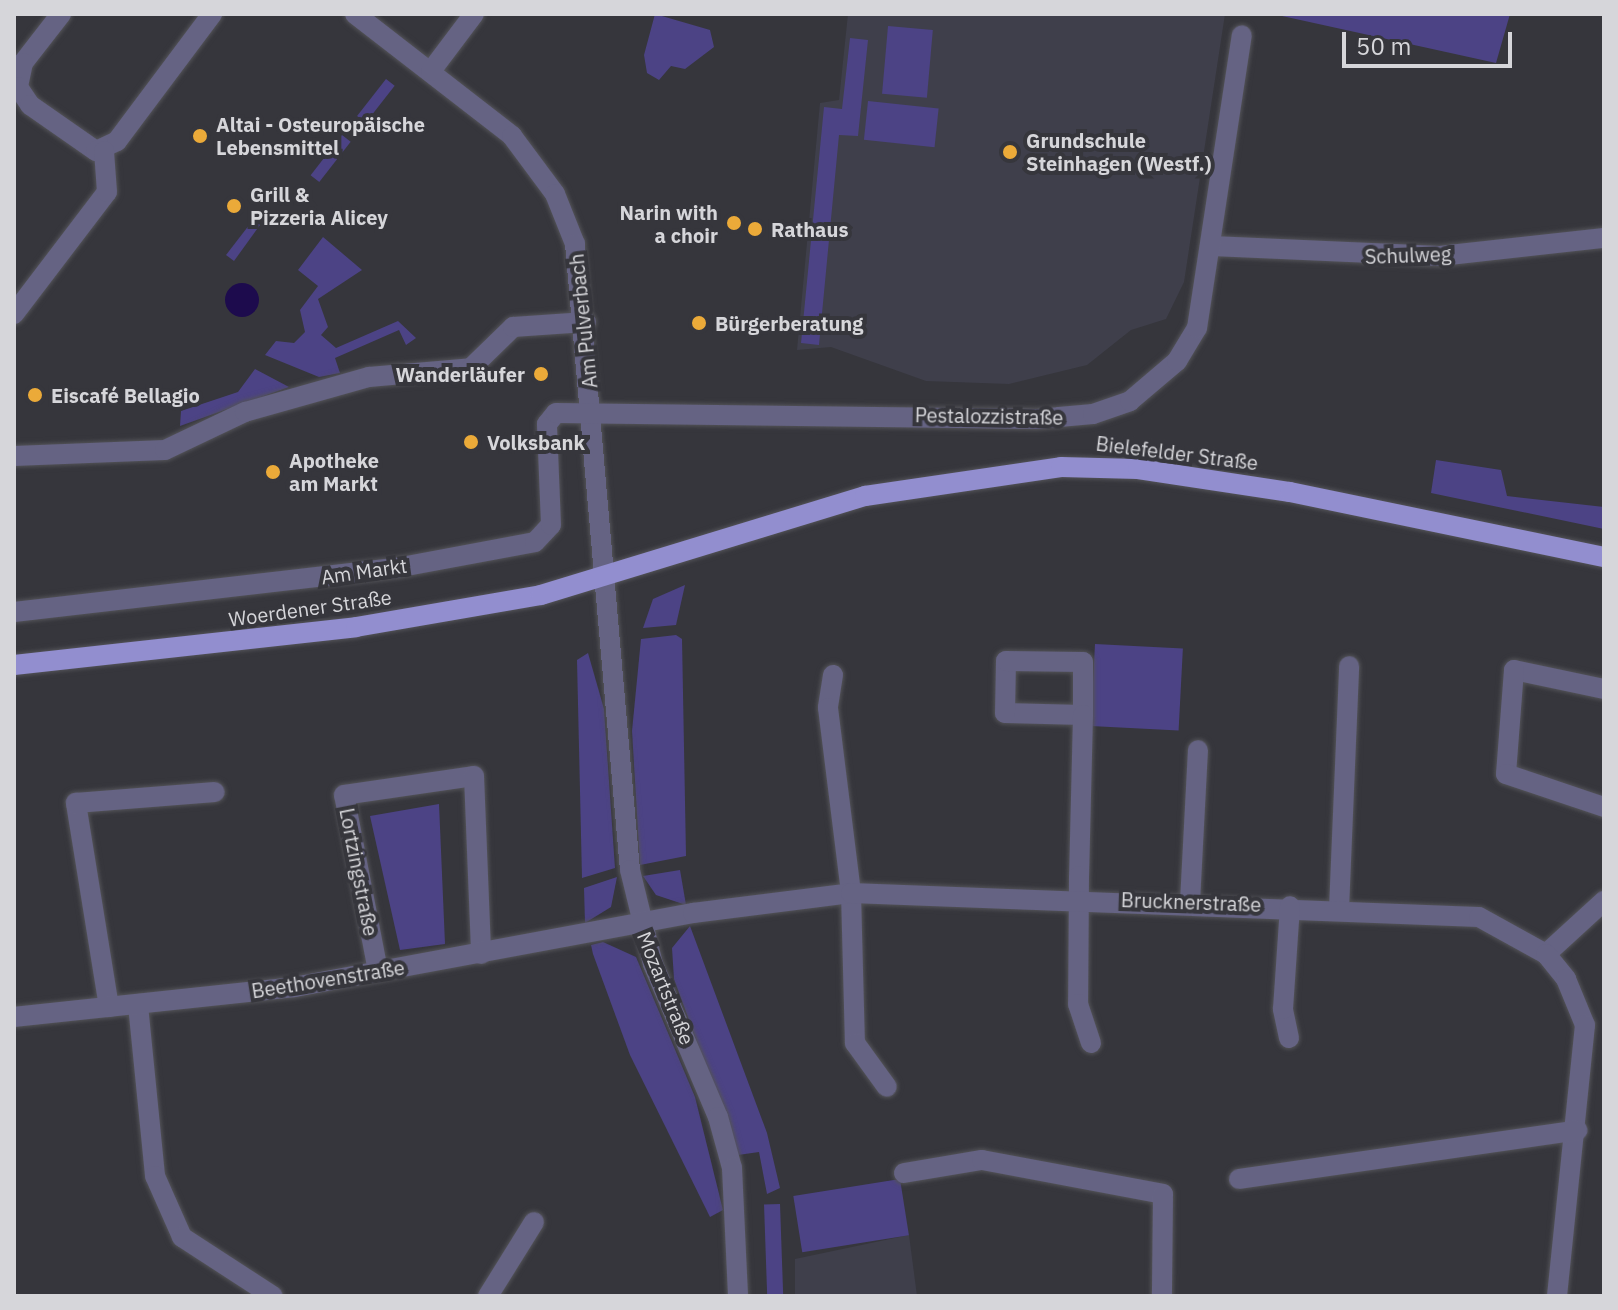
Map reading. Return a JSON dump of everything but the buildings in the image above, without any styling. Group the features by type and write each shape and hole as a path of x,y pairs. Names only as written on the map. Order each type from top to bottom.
{"main road":[{"name":"Bielefelder Straße","path":"609,578 865,496 1061,467 1138,469 1290,492 1604,557"},
{"name":"Woerdener Straße","path":"14,665 356,627 609,578"}],"street":[{"path":"61,14 23,63 18,87 84,146 104,151"},
{"path":"14,314 107,192 104,151 212,14"},
{"name":"Am Pulverbach","path":"355,14 499,123 543,175 575,244 586,322 609,578"},
{"path":"431,71 474,14"},
{"name":"Pestalozzistraße","path":"593,412 1093,414 1142,392 1188,348 1212,246 1242,35"},
{"name":"Schulweg","path":"1212,246 1426,256 1604,238"},
{"path":"14,456 165,450 245,412 369,377 471,368 513,327 586,322"},
{"name":"Am Markt","path":"14,612 396,568 535,542 552,518 547,421 556,413 593,412"},
{"name":"Mozartstraße","path":"609,578 625,831 640,924 718,1117 732,1168 738,1296"},
{"path":"1083,715 1005,713 1006,661 1083,662 1083,715 1078,1004 1091,1043"},
{"path":"1339,909 1349,666"},
{"path":"1604,689 1514,670 1506,774 1604,807"},
{"path":"833,675 829,720 851,893 855,1043 887,1087"},
{"path":"1190,902 1198,750"},
{"name":"Lortzingstraße","path":"378,971 344,795 474,776 481,954"},
{"path":"109,1007 76,803 215,792"},
{"name":"Brucknerstraße","path":"640,924 851,893 1190,902 1479,917 1546,954 1577,998 1585,1025 1577,1130 1557,1296"},
{"path":"1546,954 1604,901"},
{"path":"1289,1038 1283,1009 1290,906"},
{"name":"Beethovenstraße","path":"14,1017 138,1005 378,971 640,924"},
{"path":"138,1005 155,1176 182,1237 273,1296"},
{"path":"1239,1179 1577,1130"},
{"path":"904,1173 982,1160 1163,1194 1162,1296"},
{"path":"488,1296 534,1222"}],"shaded area":[{"path":"655,14 710,30 714,47 685,69 671,66 659,80 647,73 644,55"},
{"name":"Grundschule Steinhagen (Westf.)","path":"848,14 1225,14 1184,282 1166,319 1131,330 1087,365 1009,384 926,381 831,347 797,350 820,103 839,100"},
{"path":"1273,14 1510,14 1496,63"},
{"path":"888,26 933,30 927,98 882,94"},
{"path":"850,38 868,40 858,136 839,135 819,345 801,343 824,107 842,109"},
{"path":"386,79 395,86 366,123 357,116"},
{"path":"868,101 939,108 935,147 864,140"},
{"path":"342,135 351,142 319,182 311,175"},
{"path":"253,220 260,225 234,261 226,255"},
{"path":"323,237 362,270 318,299 328,327 321,335 336,348 398,321 416,338 406,345 399,330 335,358 340,373 319,377 265,355 276,341 294,343 305,332 300,310 318,286 298,270"},
{"path":"242,283 254,288 259,300 254,312 242,317 230,312 225,300 230,288"},
{"path":"255,369 289,387 180,426 181,411 238,392"},
{"path":"1436,460 1501,470 1507,496 1604,507 1604,529 1431,493"},
{"path":"685,585 676,625 643,628 653,599"},
{"path":"676,635 682,639 686,856 640,865 632,731 641,639"},
{"path":"1095,644 1183,649 1179,730 1091,726"},
{"path":"588,653 604,709 615,868 582,878 577,660"},
{"path":"439,804 445,944 400,950 370,816"},
{"path":"680,870 686,905 656,895 643,876"},
{"path":"617,877 611,907 585,923 584,888"},
{"path":"690,926 767,1133 780,1188 767,1194 759,1152 738,1155 674,979 672,948"},
{"path":"603,942 636,957 695,1097 723,1210 710,1217 630,1055 593,954 591,945"},
{"path":"900,1179 909,1235 802,1252 793,1196"},
{"path":"780,1204 783,1296 767,1296 764,1205"},
{"path":"909,1235 917,1296 795,1296 795,1259"}],"place":[{"name":"Altai - Osteuropäische Lebensmittel","path":"200,136"},
{"name":"Grundschule Steinhagen (Westf.)","path":"1010,152"},
{"name":"Grill & Pizzeria Alicey","path":"234,206"},
{"name":"Narin with a choir","path":"734,223"},
{"name":"Rathaus","path":"755,229"},
{"name":"Bürgerberatung","path":"699,323"},
{"name":"Wanderläufer","path":"541,374"},
{"name":"Eiscafé Bellagio","path":"35,395"},
{"name":"Volksbank","path":"471,442"},
{"name":"Apotheke am Markt","path":"273,472"}]}
